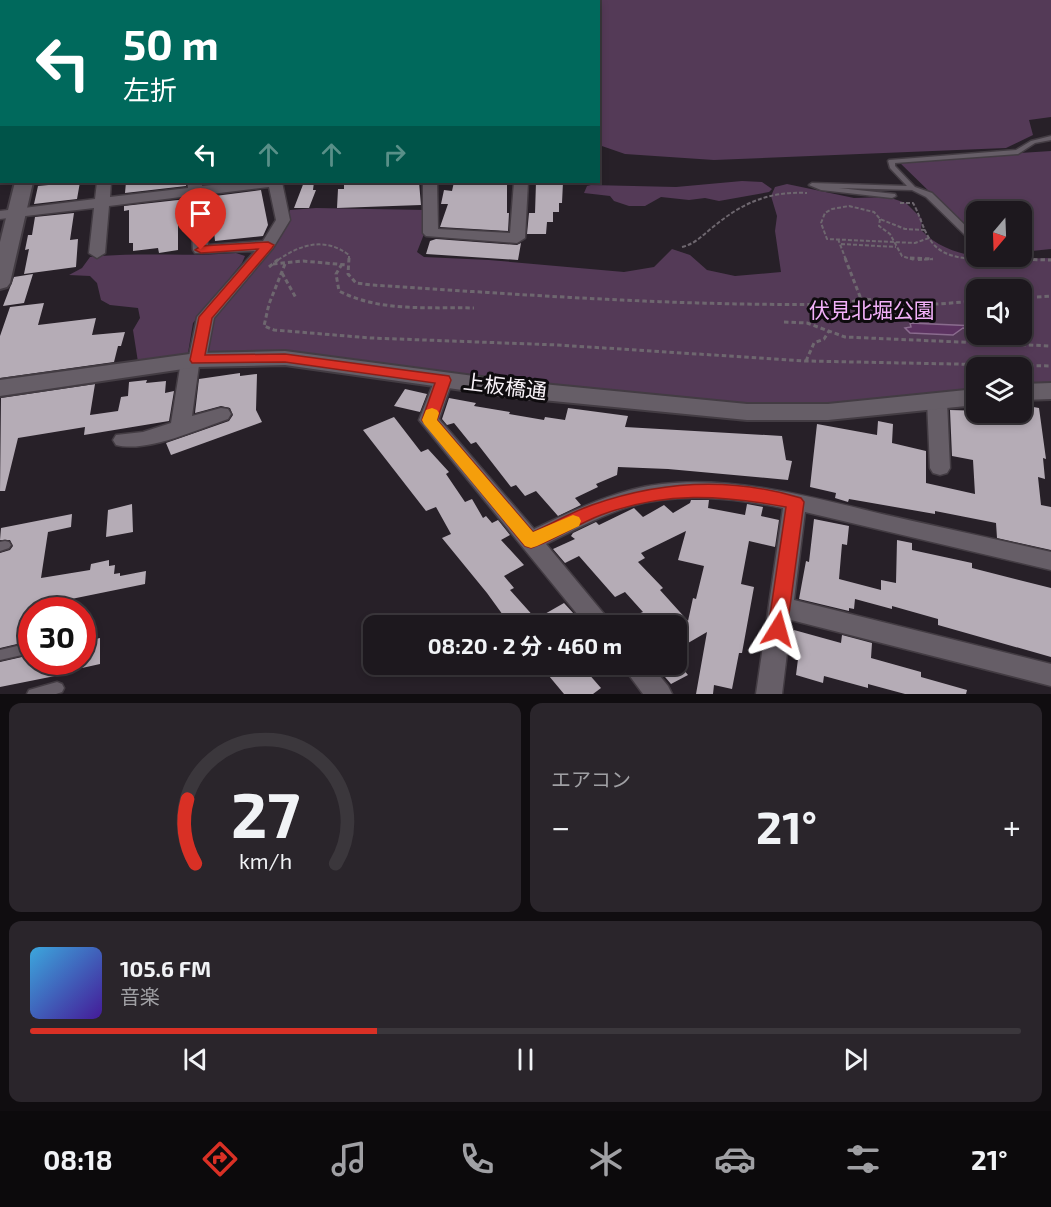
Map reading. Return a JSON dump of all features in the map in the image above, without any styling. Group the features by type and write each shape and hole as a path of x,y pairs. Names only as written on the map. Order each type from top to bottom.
{"street":[{"path":"0,283 8,214 24,183"},
{"path":"96,253 104,183"},
{"path":"8,214 101,204 195,186 254,183"},
{"path":"181,426 194,360 206,317 268,245 283,220 274,183"},
{"path":"430,183 431,233 517,238 521,183"},
{"path":"195,186 201,250 268,245"},
{"name":"上板橋通","path":"0,388 194,360 285,358 639,403 747,412 828,412 966,398"},
{"path":"444,380 429,420 593,615"},
{"path":"1032,392 1051,391"},
{"path":"937,401 939,468"},
{"path":"123,440 144,439 220,414"},
{"path":"531,541 596,510 661,492 700,490 737,492 795,502 1051,561"},
{"path":"769,694 795,502"},
{"path":"781,608 1051,675"},
{"path":"643,675 659,694"}],"lane":[{"path":"966,231 929,195 914,188 892,167 891,161 1018,152 1033,142 1051,138"},
{"path":"891,199 813,185 914,188"},
{"path":"0,655 17,651"},
{"path":"33,694 57,688"}],"path":[{"path":"682,247 696,243 731,213 762,194 813,194"},
{"path":"891,199 914,203 929,238 940,251 957,257 1051,260"},
{"path":"926,230 905,229 880,219 874,212 849,206 832,209 825,213 821,223 827,239 915,243 929,238"},
{"path":"880,219 879,225 890,234 902,256 915,260 933,259"},
{"path":"838,239 861,299"},
{"path":"841,244 896,247"},
{"path":"266,271 289,250 302,245 325,245 343,249 350,255 347,265 348,274 356,283 505,294 792,305 845,304 861,299 938,304 966,302"},
{"path":"273,264 303,261 347,265"},
{"path":"285,264 269,304 264,326 274,330 371,338 558,345 806,361 1051,366"},
{"path":"342,264 336,274 339,291 346,296 361,301 393,305 474,308"},
{"path":"282,273 296,298"},
{"path":"1032,297 1051,296"},
{"path":"784,322 807,323 845,337 1051,345"},
{"path":"806,361 814,343 824,339 829,332"}],"green space":[{"path":"600,0 1051,0 1051,117 1029,120 1033,135 1006,148 714,160 625,154 600,145"},
{"path":"1051,151 1051,249 1032,251 1032,201 966,201 966,227 898,161"},
{"path":"742,181 762,182 772,189 769,192 719,201 705,198 689,200 661,197 645,206 629,206 614,201 610,196 584,193 587,186 591,185 676,187"},
{"name":"伏見北堀公園","path":"787,184 854,198 888,197 906,203 922,219 921,230 934,241 966,254 966,267 1032,267 1032,259 1051,258 1051,387 1032,388 1032,357 966,357 966,393 856,404 760,407 647,399 267,352 208,354 212,318 287,222 290,210 316,208 426,210 424,234 417,252 424,257 489,260 624,272 654,267 672,249 690,255 707,270 735,276 781,272 775,231 777,216 771,196 775,187"},
{"path":"236,253 245,256 242,263 193,323 188,353 178,358 138,362 133,330 140,318 138,308 110,305 101,300 97,283 90,276 69,275 82,268 90,257"}],"shaded area":[{"path":"910,323 966,326 966,328 953,335 910,333 905,328 911,327"}],"building":[{"path":"80,183 77,199 34,204 38,186"},
{"path":"126,183 186,183 186,186 125,193"},
{"path":"304,183 314,183 313,190 316,190 309,208 294,208"},
{"path":"344,183 356,183 356,185 419,183 421,205 337,208 338,189 344,189"},
{"path":"454,183 507,183 508,231 440,227 448,204 441,204 444,190 452,191"},
{"path":"536,183 563,183 562,203 559,203 559,212 553,212 553,222 547,222 546,234 527,234 529,213 535,213"},
{"path":"261,190 268,225 263,236 215,241 212,211 216,210 215,196"},
{"path":"187,199 188,220 178,221 178,250 159,253 158,248 133,251 133,243 129,243 129,210 124,211 124,206"},
{"path":"74,213 70,240 78,239 76,267 24,274 29,249 25,250 28,235 32,235 35,217"},
{"path":"436,239 517,245 521,243 518,260 426,254 430,241"},
{"path":"33,274 24,303 3,306 14,277"},
{"path":"44,303 38,325 96,318 92,335 125,332 114,362 0,378 0,336 10,307"},
{"path":"240,373 240,376 257,374 256,410 262,422 171,455 166,443 229,421 233,415 230,408 221,406 195,413 199,379"},
{"path":"147,380 146,383 166,381 165,393 174,391 169,421 84,435 85,427 18,438 5,491 0,491 1,398 95,384 90,415 118,411 121,397 128,396 129,382"},
{"path":"405,389 427,394 420,412 394,406"},
{"path":"449,398 476,403 474,406 544,420 545,417 565,420 568,408 628,416 625,427 782,436 786,460 792,461 788,480 668,469 618,467 617,475 596,484 598,487 575,498 581,505 558,516 536,491 525,496 516,485 511,487 476,442 471,444 454,423 447,425 442,419"},
{"path":"1032,407 1039,408 1046,459 1043,458 1045,479 1038,477 1041,505 1051,507 1051,550 997,538 996,523 935,511 935,514 849,499 848,502 835,498 836,493 810,487 817,424 877,435 878,421 893,424 892,443 926,451 926,483 975,494 973,460 952,456 950,410 966,410 966,423 1032,423"},
{"path":"394,417 421,452 428,449 449,472 446,474 465,502 472,499 483,518 486,516 492,523 498,520 510,535 501,540 524,565 504,576 514,588 510,590 532,615 503,615 442,538 451,534 436,507 426,511 363,430"},
{"path":"691,500 709,500 708,508 745,515 747,504 763,507 761,516 779,520 775,547 749,541 741,584 754,587 742,653 739,653 732,689 714,685 713,694 696,694 707,632 687,644 687,620 693,598 696,599 704,566 678,560 686,531 641,553 645,558 638,562 663,588 660,590 683,615 639,615 643,612 625,592 615,597 579,556 565,563 553,549 575,539 571,536 573,533 596,522 599,525 634,508 643,517 664,505 673,513 690,503"},
{"path":"132,504 133,532 106,537 108,510"},
{"path":"72,514 71,527 48,532 41,578 90,570 91,564 109,560 109,566 115,565 114,574 120,573 120,576 146,571 145,584 81,597 18,597 18,644 0,648 0,553 10,550 13,546 10,540 0,540 1,528"},
{"path":"814,519 849,526 847,545 842,544 839,579 881,590 881,580 896,583 897,540 912,543 912,550 972,563 972,568 1051,588 1051,657 938,625 938,619 892,606 892,609 855,599 854,609 849,608 849,611 799,599 806,561 809,562"},
{"path":"564,603 574,614 572,615 543,615"},
{"path":"794,630 841,643 842,635 872,643 871,658 921,672 921,677 967,690 966,694 905,694 868,684 868,688 824,676 823,683 796,675 799,651 792,649"},
{"path":"100,638 100,664 96,665 96,639"},
{"path":"18,658 18,675 60,675 0,687 0,662"},
{"path":"548,675 590,675 601,688 593,694 564,694"},
{"path":"663,675 688,675 671,684"}],"slow traffic":[{"path":"432,413 429,420 531,541 573,521"}],"route":[{"path":"201,250 268,245 206,317 197,360 285,358 444,380 429,420 531,541 596,510 661,492 700,490 737,492 795,502 778,629"}]}
